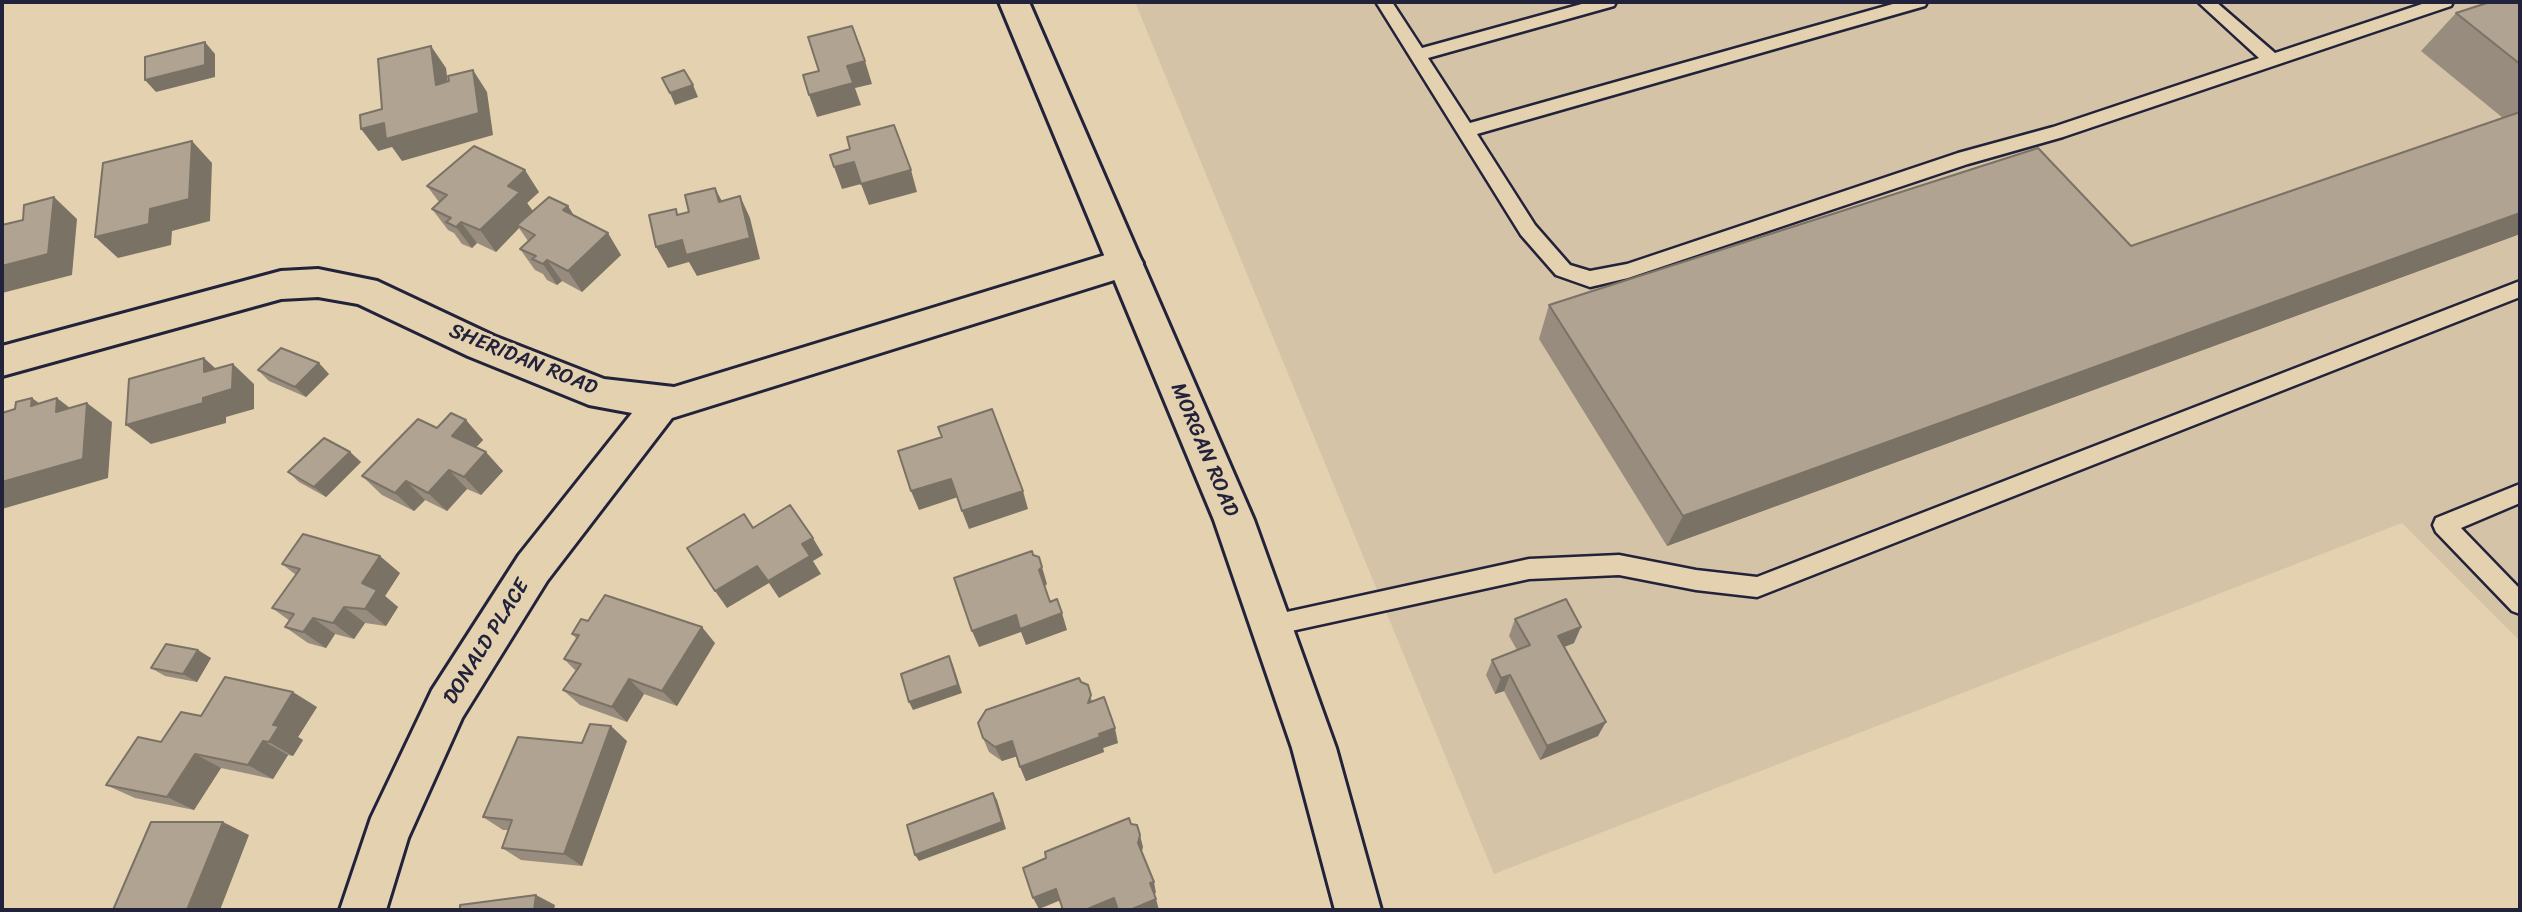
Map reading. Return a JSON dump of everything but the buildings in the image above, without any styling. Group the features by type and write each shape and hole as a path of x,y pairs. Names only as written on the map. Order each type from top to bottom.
{"street":[{"name":"MORGAN ROAD","path":"1014,2 1234,520 1314,748 1358,910"},
{"name":"SHERIDAN ROAD","path":"2,361 281,285 318,283 364,291 481,346 602,394 674,403 1125,263"},
{"name":"DONALD PLACE","path":"363,910 387,834 447,704 533,568 662,403"}],"lane":[{"path":"1384,2 1528,230 1563,270 1590,279 1628,271 1951,162 2057,132 2445,2"},
{"path":"1418,55 1608,2"},
{"path":"1465,131 1919,2"},
{"path":"2206,2 2272,60"},
{"path":"1272,625 1529,569 1619,565 1696,580 1757,587 2520,289"},
{"path":"2520,493 2444,525 2520,604"}],"shaded area":[{"path":"1135,2 2520,2 2520,641 2402,523 1494,874"}]}
